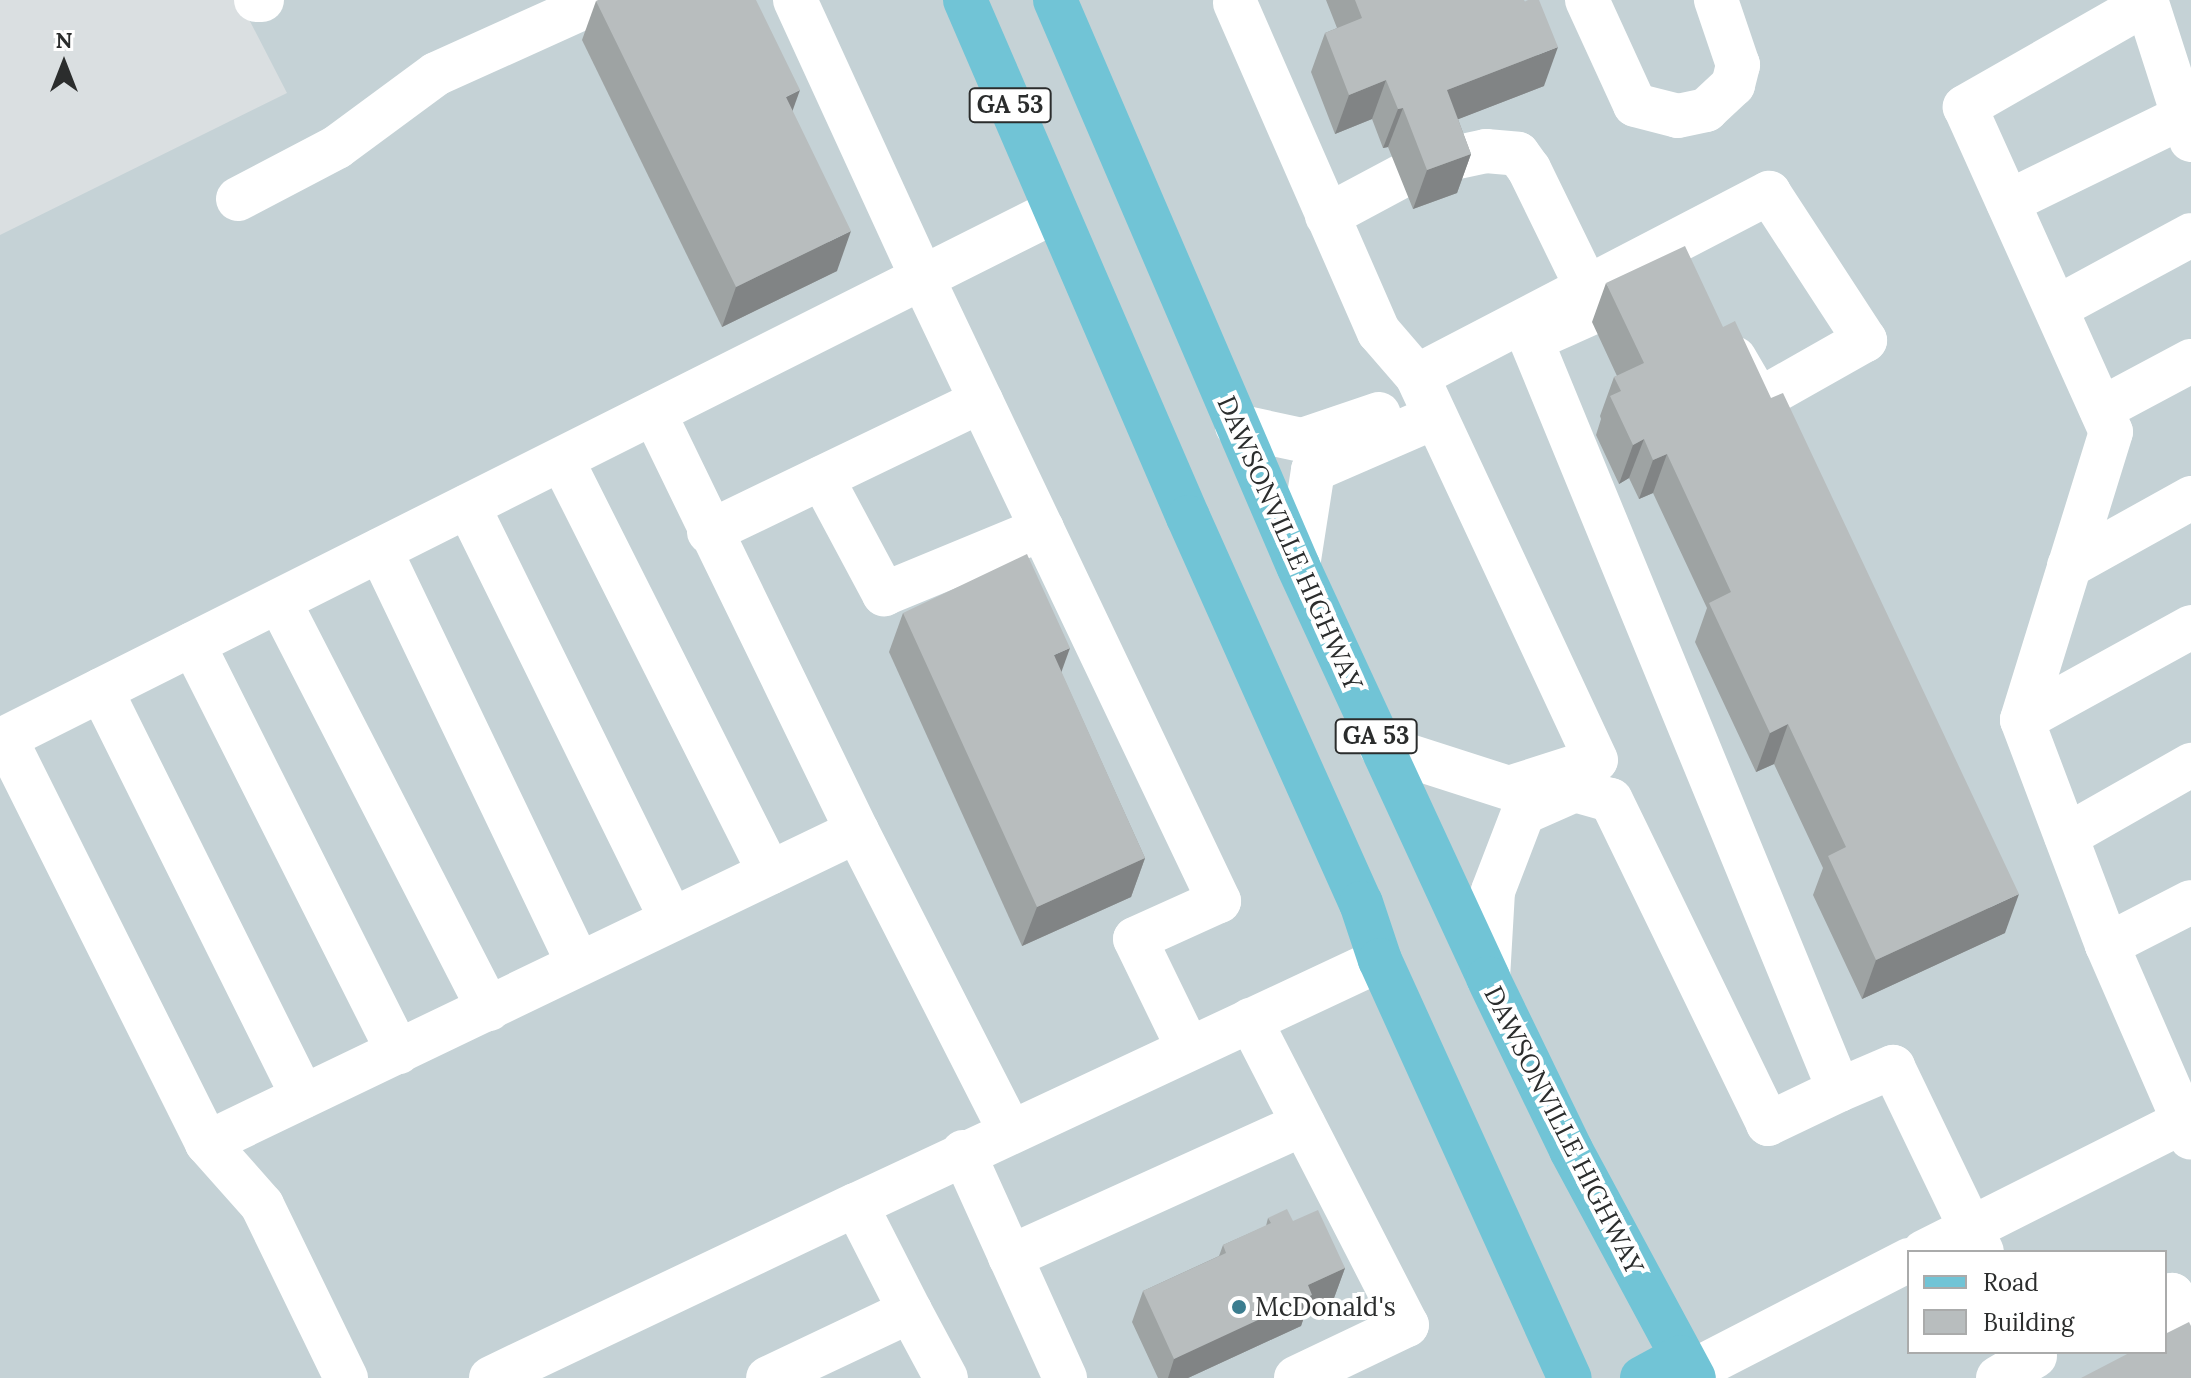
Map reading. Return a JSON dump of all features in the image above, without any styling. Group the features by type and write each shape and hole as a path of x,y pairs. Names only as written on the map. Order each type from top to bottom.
{"main road":[{"name":"GA 53","path":"965,0 1355,891 1380,960 1570,1378"},
{"name":"DAWSONVILLE HIGHWAY","path":"1055,0 1298,566 1381,747 1571,1150 1688,1369"},
{"path":"1642,1378 1688,1369"}],"lane":[{"path":"256,0 257,3 262,0"},
{"path":"238,199 337,147 436,74 600,0"},
{"path":"795,0 923,279 1219,901 1135,939 1188,1048"},
{"path":"1587,0 1635,105 1678,116 1706,110 1733,85 1738,65 1716,0"},
{"path":"1235,3 1379,332 1426,397 1596,760 1509,788 1381,747"},
{"path":"1933,1250 1976,1240 2186,1130 2107,945 2022,720 2111,432 1965,107 2147,3 2187,129 2008,202"},
{"path":"1444,160 1486,151 1518,154 1529,169 1587,288"},
{"path":"1327,216 1400,177"},
{"path":"1298,566 1313,470 1587,288 1769,193 1865,340 1759,400 1714,323"},
{"path":"346,1378 262,1205 207,1143 5,738 1055,211"},
{"path":"2056,308 2191,235"},
{"path":"1692,284 1684,271 1531,340 1839,1090"},
{"path":"2101,409 2191,361"},
{"path":"1237,426 1302,440 1426,397"},
{"path":"709,532 981,401"},
{"path":"654,413 709,532 857,831 1010,1131"},
{"path":"562,460 770,873"},
{"path":"822,478 884,594 1042,529"},
{"path":"2069,566 2191,498"},
{"path":"468,506 671,919"},
{"path":"380,550 578,963"},
{"path":"279,601 489,1009"},
{"path":"2022,720 2191,627"},
{"path":"193,644 398,1052"},
{"path":"101,690 303,1097"},
{"path":"2066,836 2191,765"},
{"path":"1488,978 1493,891 1523,813 1575,790 1611,800 1768,1124 1893,1067 1976,1240"},
{"path":"207,1143 857,831"},
{"path":"2107,945 2190,905"},
{"path":"491,1378 963,1152 1380,960"},
{"path":"1250,1020 1407,1325 1296,1378"},
{"path":"1010,1257 1303,1124"},
{"path":"963,1152 1065,1378"},
{"path":"856,1205 946,1378"},
{"path":"1688,1369 1907,1261"},
{"path":"768,1378 910,1311"},
{"path":"1998,1378 2036,1354"}],"shaded area":[{"path":"239,0 2191,0 2191,1378 0,1378 0,235 287,93"}],"building":[{"path":"598,0 756,0 800,90 786,97 851,231 736,287"},
{"path":"1355,0 1539,0 1558,47 1447,90 1471,154 1427,170 1403,108 1398,109 1386,80 1349,95 1325,33 1362,18"},
{"path":"1685,246 1723,327 1735,321 1771,398 1783,393 2019,894 1876,960 1828,856 1846,847 1788,724 1770,733 1709,603 1731,592 1667,454 1653,460 1644,439 1633,445 1610,396 1621,391 1614,377 1644,363 1606,283"},
{"path":"1027,554 1070,648 1054,655 1145,858 1037,907 903,613"},
{"name":"McDonald's","path":"1287,1209 1293,1221 1318,1210 1345,1268 1308,1285 1312,1295 1174,1359 1143,1291 1226,1253 1223,1245 1271,1223 1268,1218"},
{"path":"2189,1322 2191,1378 2081,1378 2127,1354 2167,1354 2167,1333"}],"place":[{"name":"McDonald's","path":"1239,1307"}]}
